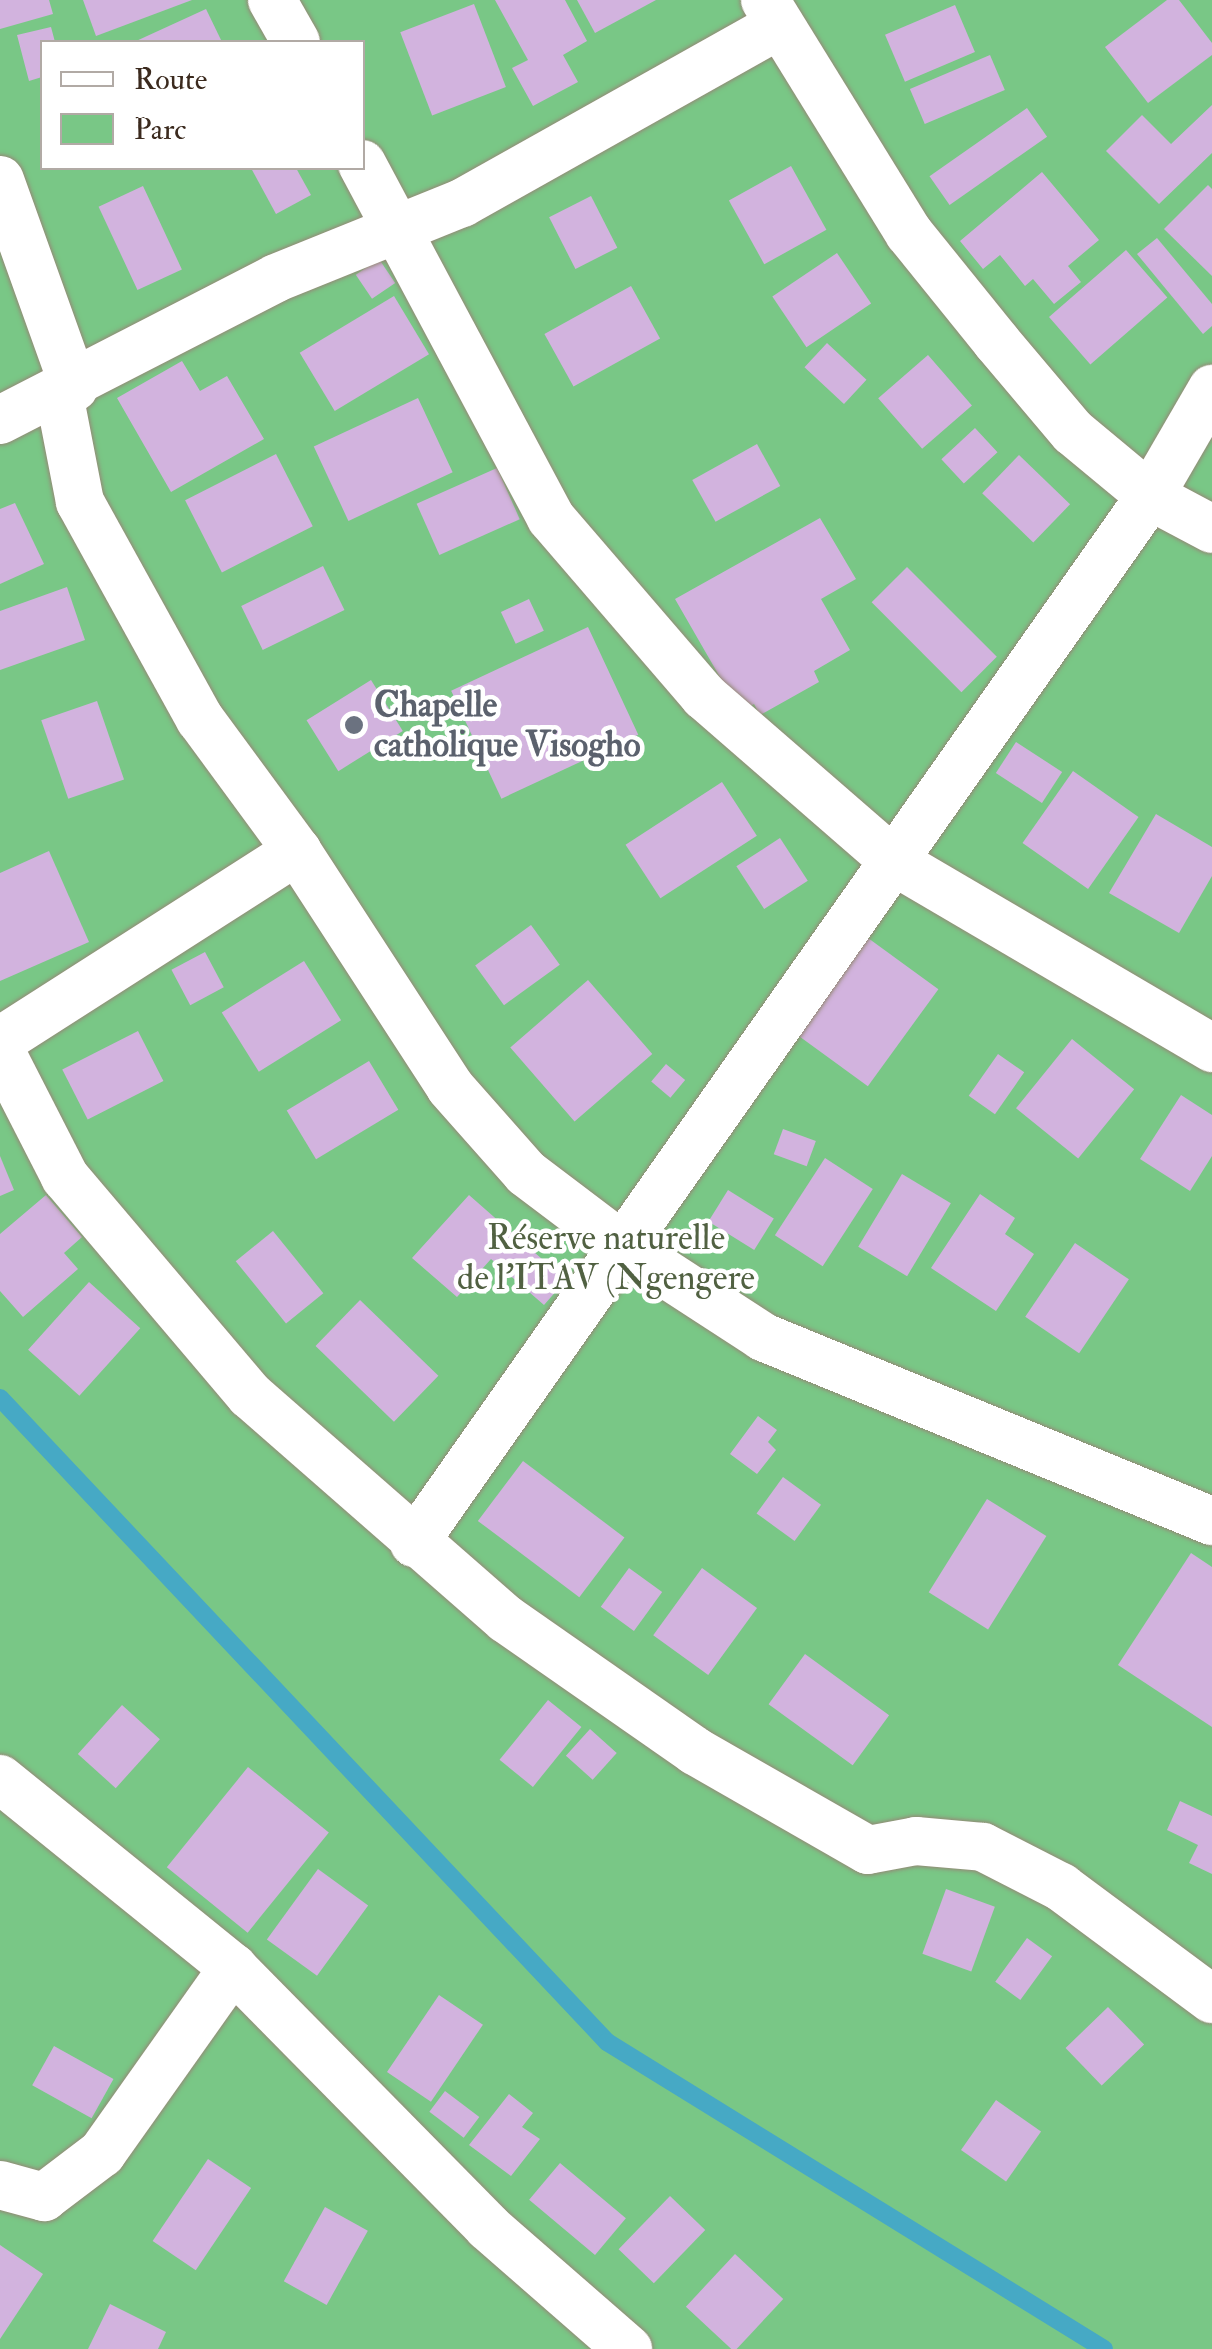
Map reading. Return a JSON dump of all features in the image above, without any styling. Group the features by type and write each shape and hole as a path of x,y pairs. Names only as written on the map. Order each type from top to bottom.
{"street":[{"path":"272,0 295,40"},
{"path":"0,420 66,390 276,278 462,203 772,13 910,234 1073,432 1150,496 1212,529"},
{"path":"365,169 550,518 704,696 895,862 1212,1048"},
{"path":"0,180 66,390 80,502 200,719 297,851 450,1087 526,1173 620,1244 764,1336 1212,1521"},
{"path":"414,1543 620,1244 895,862 1150,496 1212,389"},
{"path":"0,1041 297,851"},
{"path":"0,1050 65,1177 250,1395 414,1543 506,1619 695,1751 868,1850 916,1841 984,1846 1062,1886 1212,1999"},
{"path":"0,1779 233,1968 488,2227 628,2349"},
{"path":"0,2185 44,2197 102,2152 233,1968"}],"green space":[{"name":"Réserve naturelle de l'ITAV (Ngengere","path":"0,0 1212,0 1212,2349 0,2349"}],"building":[{"path":"0,0 49,0 53,14 0,29"},
{"path":"83,0 192,0 96,36"},
{"path":"495,0 565,0 587,41 563,55 578,82 533,106 512,68 528,60"},
{"path":"577,0 656,0 595,33"},
{"path":"1167,0 1179,0 1212,43 1212,55 1148,103 1105,47"},
{"path":"474,4 506,87 432,115 400,32"},
{"path":"955,5 975,52 905,82 885,35"},
{"path":"206,9 221,40 138,40"},
{"path":"51,27 54,40 40,40 40,78 29,81 17,35"},
{"path":"990,55 1005,90 925,124 910,89"},
{"path":"1212,105 1212,153 1159,204 1106,151 1142,115 1171,144"},
{"path":"1027,108 1047,137 950,205 930,176"},
{"path":"791,166 826,230 764,264 729,200"},
{"path":"252,170 297,170 311,195 276,214"},
{"path":"1042,172 1099,240 1068,266 1081,282 1054,304 1033,279 1025,286 1000,255 983,269 960,241"},
{"path":"1208,185 1212,189 1212,276 1164,229"},
{"path":"143,186 182,269 137,290 99,207"},
{"path":"591,196 617,248 575,269 549,217"},
{"path":"1157,238 1212,304 1212,326 1203,334 1137,254"},
{"path":"1126,250 1167,298 1090,364 1049,317"},
{"path":"837,253 871,304 806,347 772,297"},
{"path":"379,259 395,283 372,299 356,275"},
{"path":"631,286 660,338 574,386 544,334"},
{"path":"394,296 429,354 335,411 300,353"},
{"path":"827,343 866,380 844,404 804,367"},
{"path":"928,355 972,406 922,449 878,398"},
{"path":"182,361 200,391 227,376 264,439 171,492 117,398"},
{"path":"418,398 453,472 348,521 314,447"},
{"path":"975,428 998,452 964,484 941,459"},
{"path":"757,444 780,486 716,522 692,480"},
{"path":"276,454 313,526 222,572 185,500"},
{"path":"1019,455 1070,504 1033,542 982,493"},
{"path":"497,468 520,519 439,555 417,504"},
{"path":"15,503 44,564 0,584 0,509"},
{"path":"820,518 856,579 821,599 850,650 814,671 819,682 760,715 754,704 740,712 675,599"},
{"path":"323,566 344,610 263,650 241,606"},
{"path":"907,567 997,657 961,692 872,602"},
{"path":"67,587 85,640 0,670 0,611"},
{"path":"529,599 544,631 516,644 501,612"},
{"path":"588,627 638,735 501,799 451,691"},
{"name":"Chapelle catholique Visogho","path":"371,680 403,731 338,771 307,720"},
{"path":"97,701 124,779 68,799 41,720"},
{"path":"1016,742 1062,772 1042,803 996,773"},
{"path":"1073,771 1139,817 1088,889 1023,843"},
{"path":"722,782 757,836 660,898 626,845"},
{"path":"1156,814 1212,847 1212,876 1179,933 1109,893"},
{"path":"780,838 808,881 764,909 736,866"},
{"path":"49,851 89,942 0,981 0,873"},
{"path":"531,925 560,965 504,1005 475,966"},
{"path":"868,938 938,989 868,1086 797,1035"},
{"path":"205,952 224,987 190,1005 171,970"},
{"path":"304,961 341,1020 259,1072 222,1012"},
{"path":"588,980 652,1054 575,1122 510,1048"},
{"path":"138,1031 163,1081 88,1119 62,1070"},
{"path":"1072,1039 1134,1089 1078,1159 1016,1108"},
{"path":"998,1054 1024,1072 995,1114 969,1096"},
{"path":"369,1061 398,1110 316,1159 287,1110"},
{"path":"666,1064 685,1080 670,1098 651,1082"},
{"path":"1181,1095 1212,1115 1212,1156 1190,1191 1140,1159"},
{"path":"783,1129 816,1141 807,1166 774,1154"},
{"path":"0,1156 14,1190 0,1196"},
{"path":"825,1158 873,1189 823,1266 775,1235"},
{"path":"902,1174 951,1203 907,1276 858,1247"},
{"path":"728,1190 774,1219 754,1250 708,1221"},
{"path":"980,1194 1015,1218 1005,1234 1034,1254 996,1311 931,1268"},
{"path":"46,1195 82,1237 64,1253 78,1269 23,1317 0,1291 0,1234"},
{"path":"469,1195 566,1280 544,1305 491,1259 457,1297 412,1258"},
{"path":"273,1231 323,1293 286,1323 236,1261"},
{"path":"1075,1243 1129,1279 1079,1353 1025,1317"},
{"path":"89,1282 140,1328 79,1396 28,1350"},
{"path":"360,1300 438,1376 394,1422 316,1346"},
{"path":"758,1416 777,1430 768,1442 776,1450 757,1474 730,1454"},
{"path":"523,1461 624,1537 579,1597 478,1521"},
{"path":"783,1477 821,1505 795,1541 757,1513"},
{"path":"987,1499 1046,1536 988,1629 929,1592"},
{"path":"1191,1553 1212,1567 1212,1727 1118,1665"},
{"path":"629,1568 662,1592 634,1631 601,1607"},
{"path":"702,1568 757,1608 708,1675 653,1635"},
{"path":"805,1654 889,1715 853,1765 769,1704"},
{"path":"548,1700 581,1727 533,1787 500,1760"},
{"path":"122,1705 160,1739 116,1788 78,1754"},
{"path":"590,1729 617,1753 593,1780 566,1756"},
{"path":"248,1767 329,1832 248,1933 167,1867"},
{"path":"1180,1801 1212,1816 1212,1874 1189,1863 1198,1845 1167,1830"},
{"path":"318,1869 368,1905 317,1976 267,1939"},
{"path":"946,1889 995,1907 971,1972 922,1954"},
{"path":"1027,1938 1052,1956 1020,2000 995,1982"},
{"path":"439,1995 483,2025 431,2102 387,2072"},
{"path":"1108,2007 1144,2044 1102,2085 1066,2048"},
{"path":"54,2046 113,2079 92,2118 32,2085"},
{"path":"445,2091 479,2117 464,2138 429,2112"},
{"path":"509,2094 533,2113 522,2127 540,2139 511,2176 469,2145"},
{"path":"996,2100 1041,2132 1006,2182 961,2150"},
{"path":"208,2159 251,2188 196,2270 153,2241"},
{"path":"560,2163 626,2218 595,2255 529,2200"},
{"path":"670,2196 705,2230 654,2283 619,2249"},
{"path":"325,2207 368,2231 327,2305 284,2281"},
{"path":"0,2245 43,2274 0,2339"},
{"path":"735,2254 783,2299 737,2349 731,2349 686,2307"},
{"path":"110,2304 166,2332 158,2349 88,2349"}],"waterway":[{"path":"0,1398 607,2042 1104,2349"}],"place":[{"name":"Chapelle catholique Visogho","path":"354,725"}]}
